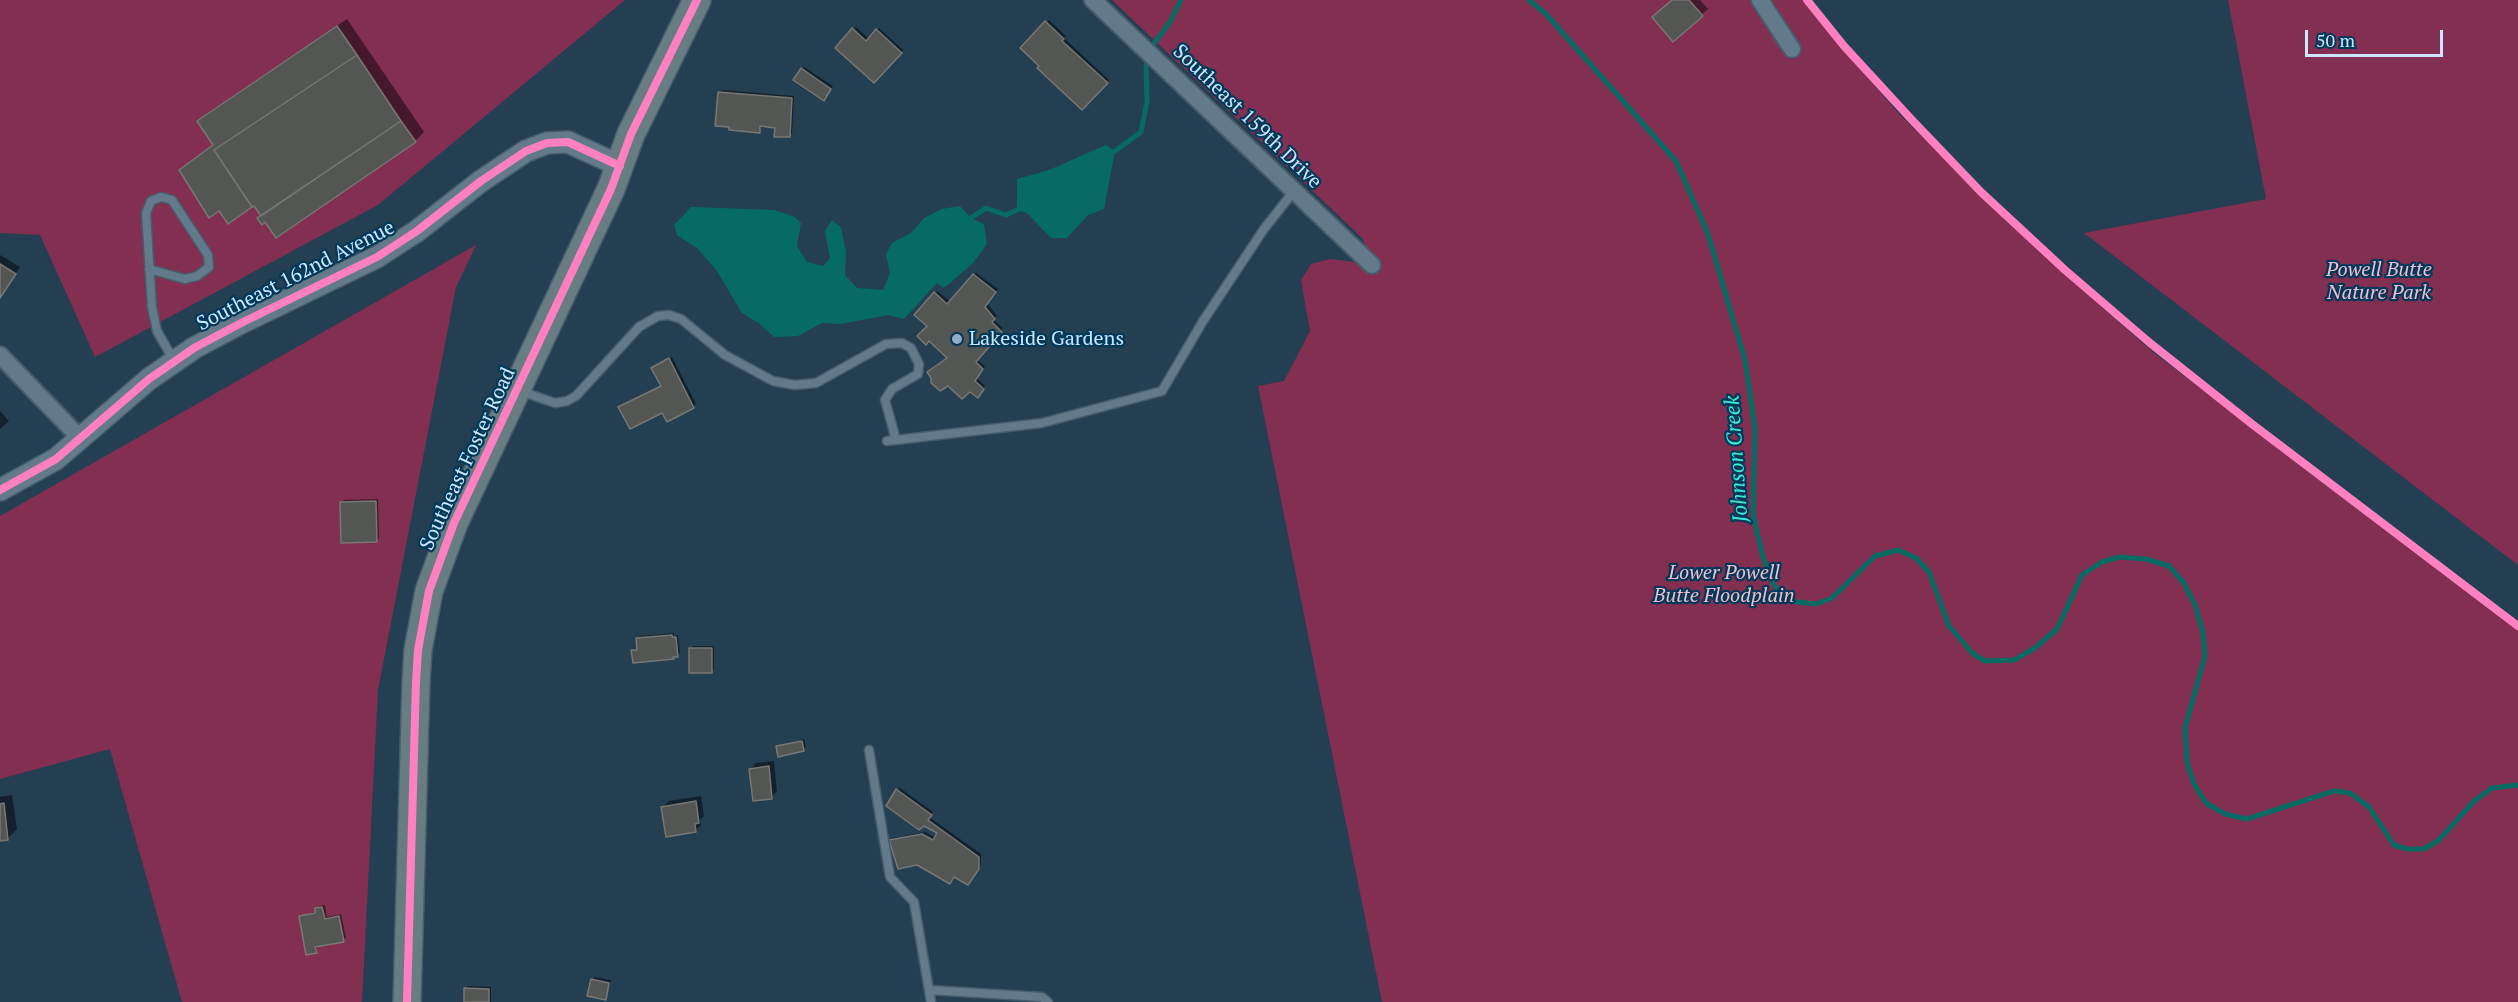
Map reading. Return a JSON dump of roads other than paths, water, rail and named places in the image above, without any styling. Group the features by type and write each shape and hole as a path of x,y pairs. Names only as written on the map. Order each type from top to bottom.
{"main road":[{"name":"Southeast Foster Road","path":"407,1002 416,682 423,619 432,580 444,546 611,189 632,134 697,0"}],"street":[{"name":"Southeast 159th Drive","path":"1093,0 1372,265"},
{"path":"1760,0 1792,49"},
{"name":"Southeast 162nd Avenue","path":"0,490 42,468 81,440 174,361 220,333 335,279 391,248 481,181 534,147 547,143 568,142 620,165"},
{"path":"0,355 81,440"}],"lane":[{"path":"517,390 555,404 567,401 576,396 639,327 658,316 669,315 681,319 725,355 772,381 795,385 816,383 886,344 902,343 911,348 919,364 918,374 892,389 885,400 892,441 1042,423 1162,391 1215,302 1264,229 1294,191"},
{"path":"149,269 185,279 197,276 209,267 208,255 172,200 161,197 151,201 146,213 149,269 152,307 157,331 174,361"},
{"path":"869,750 890,878 914,902 931,1002"},
{"path":"930,990 1042,997 1048,1002"}],"waterway":[{"path":"1115,151 1141,132 1147,102 1146,66 1153,45 1170,22 1181,0"},
{"name":"Johnson Creek","path":"1529,0 1546,14 1676,161 1708,234 1745,360 1755,429 1753,515 1771,579 1779,593 1789,601 1816,604 1832,598 1875,556 1898,550 1916,558 1929,572 1949,626 1972,653 1985,661 2014,660 2035,648 2057,629 2082,575 2102,562 2119,557 2146,559 2169,566 2184,583 2195,605 2203,632 2205,656 2185,728 2187,762 2194,784 2206,803 2225,814 2247,819 2334,791 2350,793 2369,807 2394,845 2407,849 2424,849 2439,840 2474,801 2492,788 2518,785"},
{"path":"971,218 986,208 1006,215 1017,210"}],"place":[{"name":"Lakeside Gardens","path":"957,339"}],"park label":[{"name":"Powell Butte Nature Park","path":"2379,282"},
{"name":"Lower Powell Butte Floodplain","path":"1724,584"}]}
